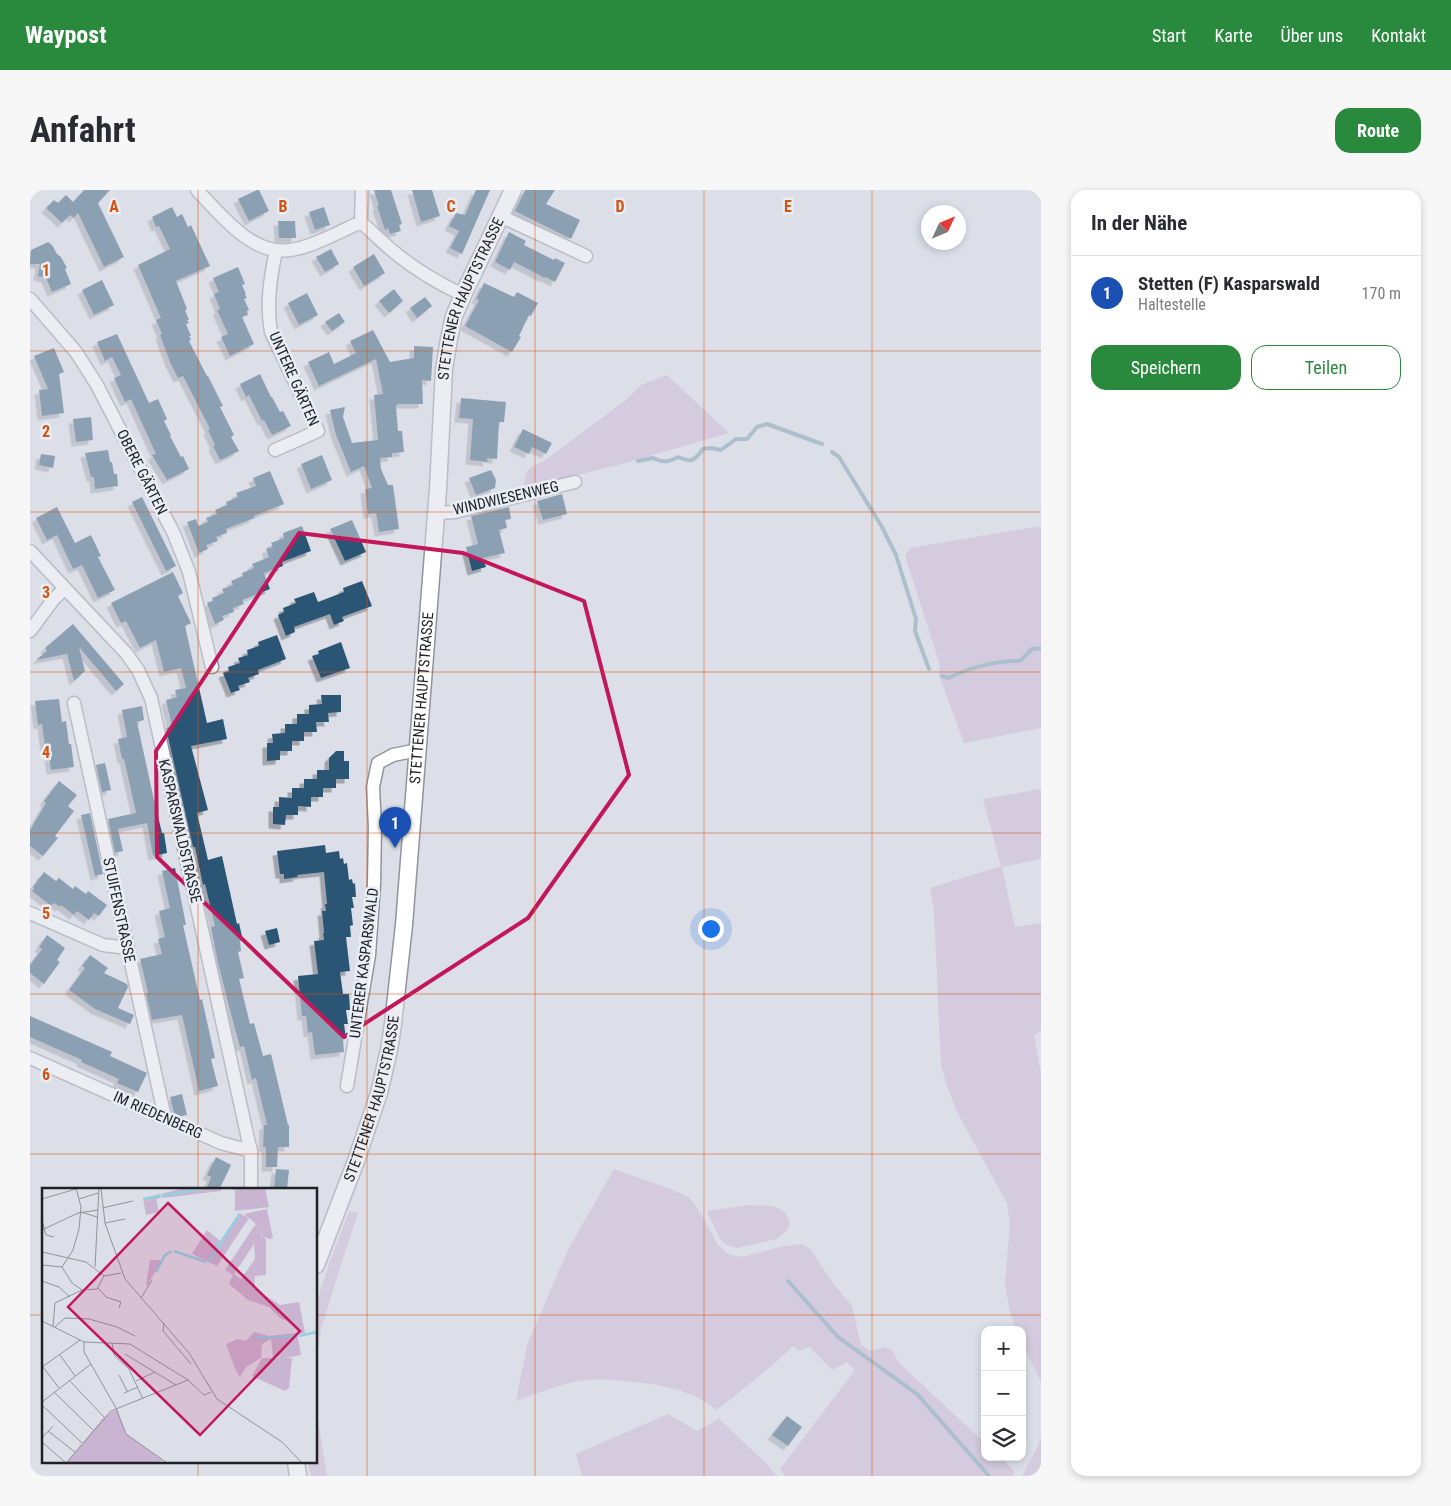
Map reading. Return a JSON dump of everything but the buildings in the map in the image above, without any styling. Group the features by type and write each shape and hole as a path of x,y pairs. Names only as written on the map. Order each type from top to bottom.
{"street":[{"path":"197,190 245,237 265,248 290,250 306,246 361,222"},
{"path":"362,190 361,222 398,256 463,295"},
{"name":"STETTENER HAUPTSTRASSE","path":"318,1260 356,1162 379,1092 389,1050 404,925 436,513 444,369 454,316 512,190"},
{"path":"500,216 586,256"},
{"name":"UNTERE GÄRTEN","path":"274,450 318,431 271,332 268,301 276,250"},
{"name":"OBERE GÄRTEN","path":"30,299 76,352 97,385 174,534 189,572 212,667"},
{"name":"WINDWIESENWEG","path":"436,513 455,512 575,482"},
{"name":"KASPARSWALDSTRASSE","path":"30,550 126,653 138,670 151,698 251,1151"},
{"path":"30,631 53,600 65,588"},
{"name":"STUIFENSTRASSE","path":"74,703 165,1118"},
{"name":"UNTERER KASPARSWALD","path":"347,1086 358,1026 370,938 374,884 375,827 373,787 378,763 392,755 418,750"},
{"path":"30,913 103,945 128,948"},
{"name":"IM RIEDENBERG","path":"30,1058 221,1144 251,1151"},
{"path":"251,1151 251,1188"}],"highlighted area":[{"path":"299,533 463,553 584,601 629,775 528,918 344,1037 157,857 156,751"}],"shaded area":[{"path":"667,375 729,433 618,465 525,488 524,482 528,470 544,461 626,400 641,385"},
{"path":"1041,526 1041,728 964,743 939,675 940,665 905,556 910,548"},
{"path":"1041,789 1041,859 1002,867 1015,927 1041,923 1041,1030 1034,1036 1041,1074 1041,1382 1026,1351 1026,1326 1015,1326 1010,1312 1005,1284 1010,1224 1007,1203 958,1114 941,1065 934,911 930,888 1001,866 983,799"},
{"path":"614,1169 689,1197 718,1245 728,1254 743,1257 780,1247 802,1244 811,1250 832,1282 852,1306 861,1345 870,1351 886,1347 892,1350 899,1363 981,1439 981,1461 1004,1461 1015,1472 1012,1476 785,1476 780,1469 855,1370 847,1362 832,1370 810,1347 799,1351 793,1346 717,1410 695,1397 673,1388 605,1379 567,1384 516,1401 527,1345 568,1250"},
{"path":"749,1205 773,1206 785,1212 790,1222 788,1229 777,1239 737,1248 727,1245 720,1239 707,1211"},
{"path":"349,1211 358,1213 321,1329 318,1350 318,1298"},
{"path":"668,1414 697,1431 719,1419 767,1464 777,1476 582,1476 576,1454"},
{"path":"318,1419 327,1476 311,1476 308,1464 318,1464"},
{"path":"1041,1437 1041,1476 1022,1476 1037,1448"}],"waterway":[{"path":"638,461 653,458 666,461 678,457 692,460 703,449 721,450 736,439 747,439 757,427 767,424 822,444"},
{"path":"832,452 839,457 882,527 896,555 916,619 915,631 929,669"},
{"path":"942,676 949,678 983,665 1020,661 1032,649 1041,648"},
{"path":"788,1281 838,1337 917,1394 989,1476"}],"place":[{"name":"Stetten (F) Kasparswald","path":"395,848"}]}
